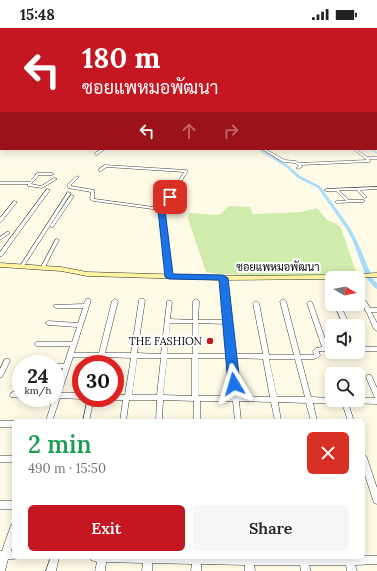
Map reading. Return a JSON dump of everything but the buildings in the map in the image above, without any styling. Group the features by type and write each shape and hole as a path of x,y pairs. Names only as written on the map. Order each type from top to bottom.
{"street":[{"path":"96,154 102,150"},
{"path":"265,150 284,162 296,162 298,166 370,161 355,150"},
{"path":"367,158 377,158"},
{"path":"100,170 106,166 186,171 162,210 169,277"},
{"path":"30,183 38,174 52,174"},
{"path":"77,177 69,185 69,187 93,191 92,199 94,200 162,210"},
{"path":"0,183 30,183 31,186 42,187 55,179"},
{"path":"326,190 377,188"},
{"path":"337,202 364,199 358,189"},
{"path":"0,255 48,190"},
{"path":"337,190 348,201"},
{"path":"24,266 70,194"},
{"path":"0,221 15,202"},
{"path":"0,239 8,234"},
{"path":"43,267 57,240"},
{"name":"ซอยแพหมอพัฒนา","path":"1,266 61,268 87,274 169,277 223,278 375,275"},
{"path":"223,278 238,419"},
{"path":"64,372 88,300"},
{"path":"123,419 135,356 142,300"},
{"path":"102,355 115,301"},
{"path":"196,301 195,356 197,419"},
{"path":"283,301 313,419"},
{"path":"159,419 169,302"},
{"path":"256,303 278,419"},
{"path":"310,303 325,339"},
{"path":"365,305 377,328"},
{"path":"56,306 86,306"},
{"path":"367,310 377,310"},
{"path":"168,321 227,322"},
{"path":"48,323 80,324"},
{"path":"37,344 73,344"},
{"path":"365,348 377,349"},
{"path":"124,356 316,357 317,350 325,349"},
{"path":"0,375 7,361"},
{"path":"369,377 377,396"},
{"path":"124,398 196,400 325,400"},
{"path":"365,401 377,401"},
{"path":"50,419 53,407"},
{"path":"86,419 89,407"},
{"path":"346,407 350,419"},
{"path":"1,424 12,424"},
{"path":"0,459 12,460"},
{"path":"365,464 377,500"},
{"path":"0,505 12,505"},
{"path":"0,571 12,535"},
{"path":"51,571 54,559"},
{"path":"100,571 102,559"},
{"path":"147,571 148,559"},
{"path":"196,559 196,571"},
{"path":"250,571 249,559 303,559 306,571"},
{"path":"349,559 352,571"},
{"path":"363,559 377,560"}],"green space":[{"path":"229,206 250,207 253,214 300,212 317,208 327,220 335,223 341,228 356,271 325,271 325,275 217,274 206,272 188,219 189,213 219,215"}],"waterway":[{"path":"261,150 288,167 299,177 319,187 348,228 355,241 370,279 377,287"},
{"path":"372,150 377,153"}],"place":[{"name":"THE FASHION","path":"210,341"}],"route":[{"path":"170,197 162,210 169,277 223,278 234,384"}]}
